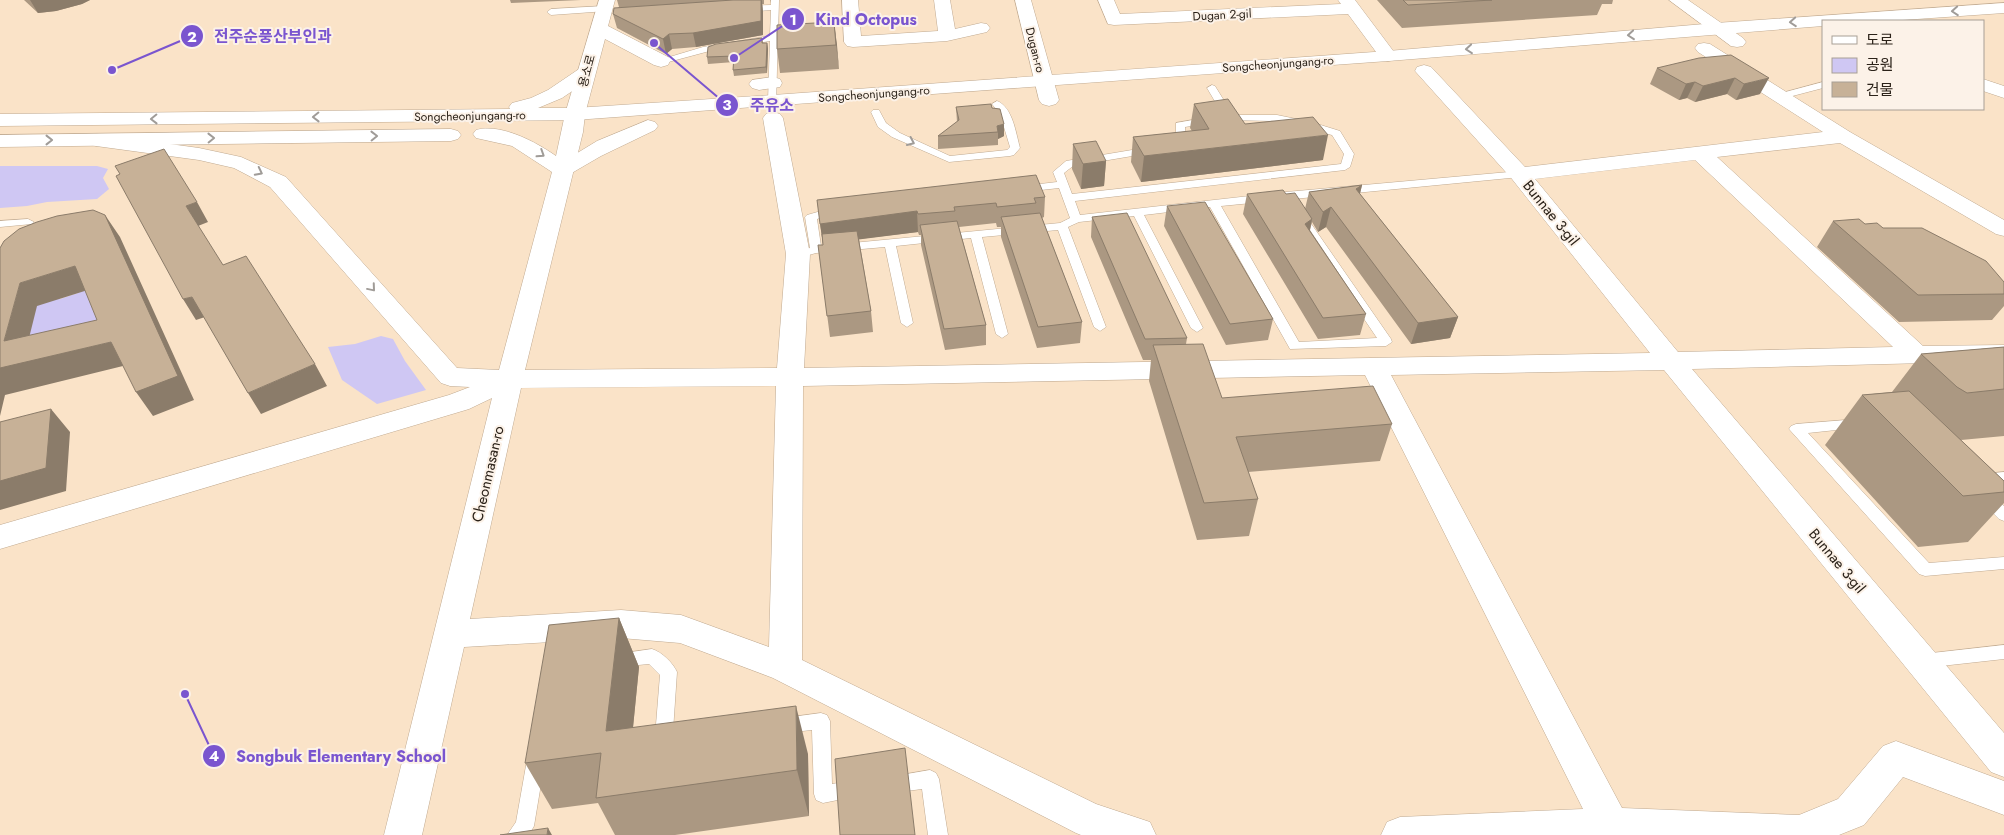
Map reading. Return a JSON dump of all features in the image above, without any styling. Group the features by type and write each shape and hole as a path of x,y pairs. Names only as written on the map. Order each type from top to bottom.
{"street":[{"path":"850,0 854,42 947,36 981,28"},
{"path":"942,0 947,36"},
{"name":"Dugan-ro","path":"988,104 1043,101 1043,82 1023,0"},
{"name":"Dugan 2-gil","path":"1106,0 1114,20 1349,4"},
{"path":"1677,0 1737,42"},
{"path":"1349,4 1388,56"},
{"name":"Songcheonjungang-ro","path":"1831,20 2004,8"},
{"path":"604,15 661,61"},
{"name":"용소로","path":"574,123 586,73 604,15"},
{"path":"1984,21 2004,20"},
{"name":"Songcheonjungang-ro","path":"0,141 483,134 769,97 1043,82 1822,21"},
{"path":"1822,35 1737,42 1694,49 1781,96 1843,136 2004,229"},
{"name":"Songcheonjungang-ro","path":"1289,82 1569,59"},
{"name":"Bunnae 3-gil","path":"1424,71 1520,174 1671,361 2004,760"},
{"path":"465,116 530,105 561,92 586,73"},
{"path":"1984,85 2004,92"},
{"path":"769,97 807,252 790,378 785,668"},
{"name":"Songcheonjungang-ro","path":"0,120 465,116 648,126 769,97 885,111"},
{"name":"Cheonmasan-ro","path":"403,835 510,379 574,123"},
{"path":"483,134 518,141 538,152 563,170 583,155 648,126"},
{"path":"1520,174 1843,136"},
{"name":"Songcheonjungang-ro","path":"92,140 198,154 241,163 278,182 450,376 510,379 790,378 1671,361"},
{"path":"1700,152 1918,355"},
{"path":"1671,361 2004,352"},
{"path":"1374,367 1611,826"},
{"path":"0,537 459,402 510,379"},
{"path":"451,634 621,624 681,629 785,668 1090,820 1137,835"},
{"path":"1400,835 1611,826 1799,834 1851,812 1896,758 2004,798"}],"lane":[{"path":"736,10 775,4 775,38 769,97"},
{"path":"551,12 604,15"},
{"path":"661,61 714,47 775,38"},
{"path":"1781,96 1822,85"},
{"path":"1212,88 1230,118"},
{"path":"885,111 882,125 896,135 949,159 1010,153 1015,148 1005,114 988,104"},
{"path":"1068,198 1345,167 1349,154 1336,133 1307,124 1277,118 1230,118 1180,126 1181,144 1070,163 1058,172 1076,219"},
{"path":"848,208 829,211 811,217 807,252 1062,226 1076,219 1286,194 1520,174"},
{"path":"1014,190 1063,184"},
{"path":"1214,204 1294,346 1386,342 1286,194"},
{"path":"1138,212 1197,328"},
{"path":"0,224 28,222"},
{"path":"1062,226 1100,327"},
{"path":"976,236 1002,334"},
{"path":"890,244 907,324"},
{"path":"1869,423 1796,429 1925,570 2004,563"},
{"path":"2004,477 1970,480 2004,515"},
{"path":"621,624 613,660 652,656 669,672 664,737 683,735"},
{"path":"1920,661 2004,652"},
{"path":"762,727 821,721 823,794 930,779 938,835"},
{"path":"517,835 526,826 539,742"}],"green space":[{"path":"0,166 97,166 108,169 103,178 109,189 97,199 47,202 0,208"},
{"path":"86,275 114,343 16,355 35,289 60,299 78,293"},
{"path":"381,336 393,339 405,361 426,390 377,404 342,380 328,347 355,344"}],"building":[{"path":"733,0 761,0 761,21 693,33 669,34 663,39 613,14 614,8"},
{"path":"1403,0 1492,0 1408,5"},
{"path":"834,22 836,45 777,49 777,25"},
{"path":"762,38 762,43 767,43 766,67 733,70 734,56 707,57 708,47 716,44"},
{"path":"1731,55 1769,78 1744,84 1735,78 1703,86 1695,82 1686,84 1657,68 1699,58"},
{"path":"1228,99 1245,124 1313,117 1328,135 1144,156 1133,137 1209,129 1194,104"},
{"path":"991,104 992,108 1000,109 1004,124 997,126 998,132 938,136 959,120 956,107"},
{"path":"1096,141 1106,161 1083,164 1073,144"},
{"path":"164,149 197,202 186,206 223,265 246,256 315,364 248,393 192,297 183,299 116,176 120,174 115,166"},
{"path":"1036,175 1045,197 1034,198 1036,203 997,207 996,203 954,207 955,211 918,214 917,211 820,224 817,200"},
{"path":"1362,185 1356,189 1458,317 1418,323 1331,207 1323,212 1309,192"},
{"path":"1283,190 1286,194 1295,193 1312,219 1305,224 1366,314 1323,318 1247,194"},
{"path":"1205,202 1273,319 1230,324 1167,206"},
{"path":"93,210 105,215 178,376 136,392 111,342 0,368 0,248 4,241 19,229 57,216","holes":["75,266 97,320 4,341 20,283"]},
{"path":"1040,213 1082,322 1038,327 1001,217"},
{"path":"1127,213 1187,338 1145,339 1092,217"},
{"path":"1859,219 1865,224 1877,223 1883,228 1922,228 1986,261 2004,282 2004,294 1918,295 1833,221"},
{"path":"957,221 986,325 944,329 920,225"},
{"path":"857,231 871,311 827,316 818,245 823,245 822,234"},
{"path":"1203,344 1222,398 1373,386 1392,424 1236,437 1258,499 1204,503 1153,345"},
{"path":"2004,347 2004,389 1967,393 1957,387 1921,354"},
{"path":"1909,391 2004,481 2004,492 1963,496 1862,395"},
{"path":"51,409 46,468 0,481 0,422"},
{"path":"619,618 606,731 796,706 797,770 596,798 601,753 525,763 549,625"},
{"path":"905,748 915,835 840,835 835,759"},
{"path":"548,828 547,835 500,835"}],"place":[{"name":"주유소","path":"654,43"},
{"name":"Kind Octopus","path":"734,58"},
{"name":"전주순풍산부인과","path":"112,70"},
{"name":"Songbuk Elementary School","path":"185,694"}]}
